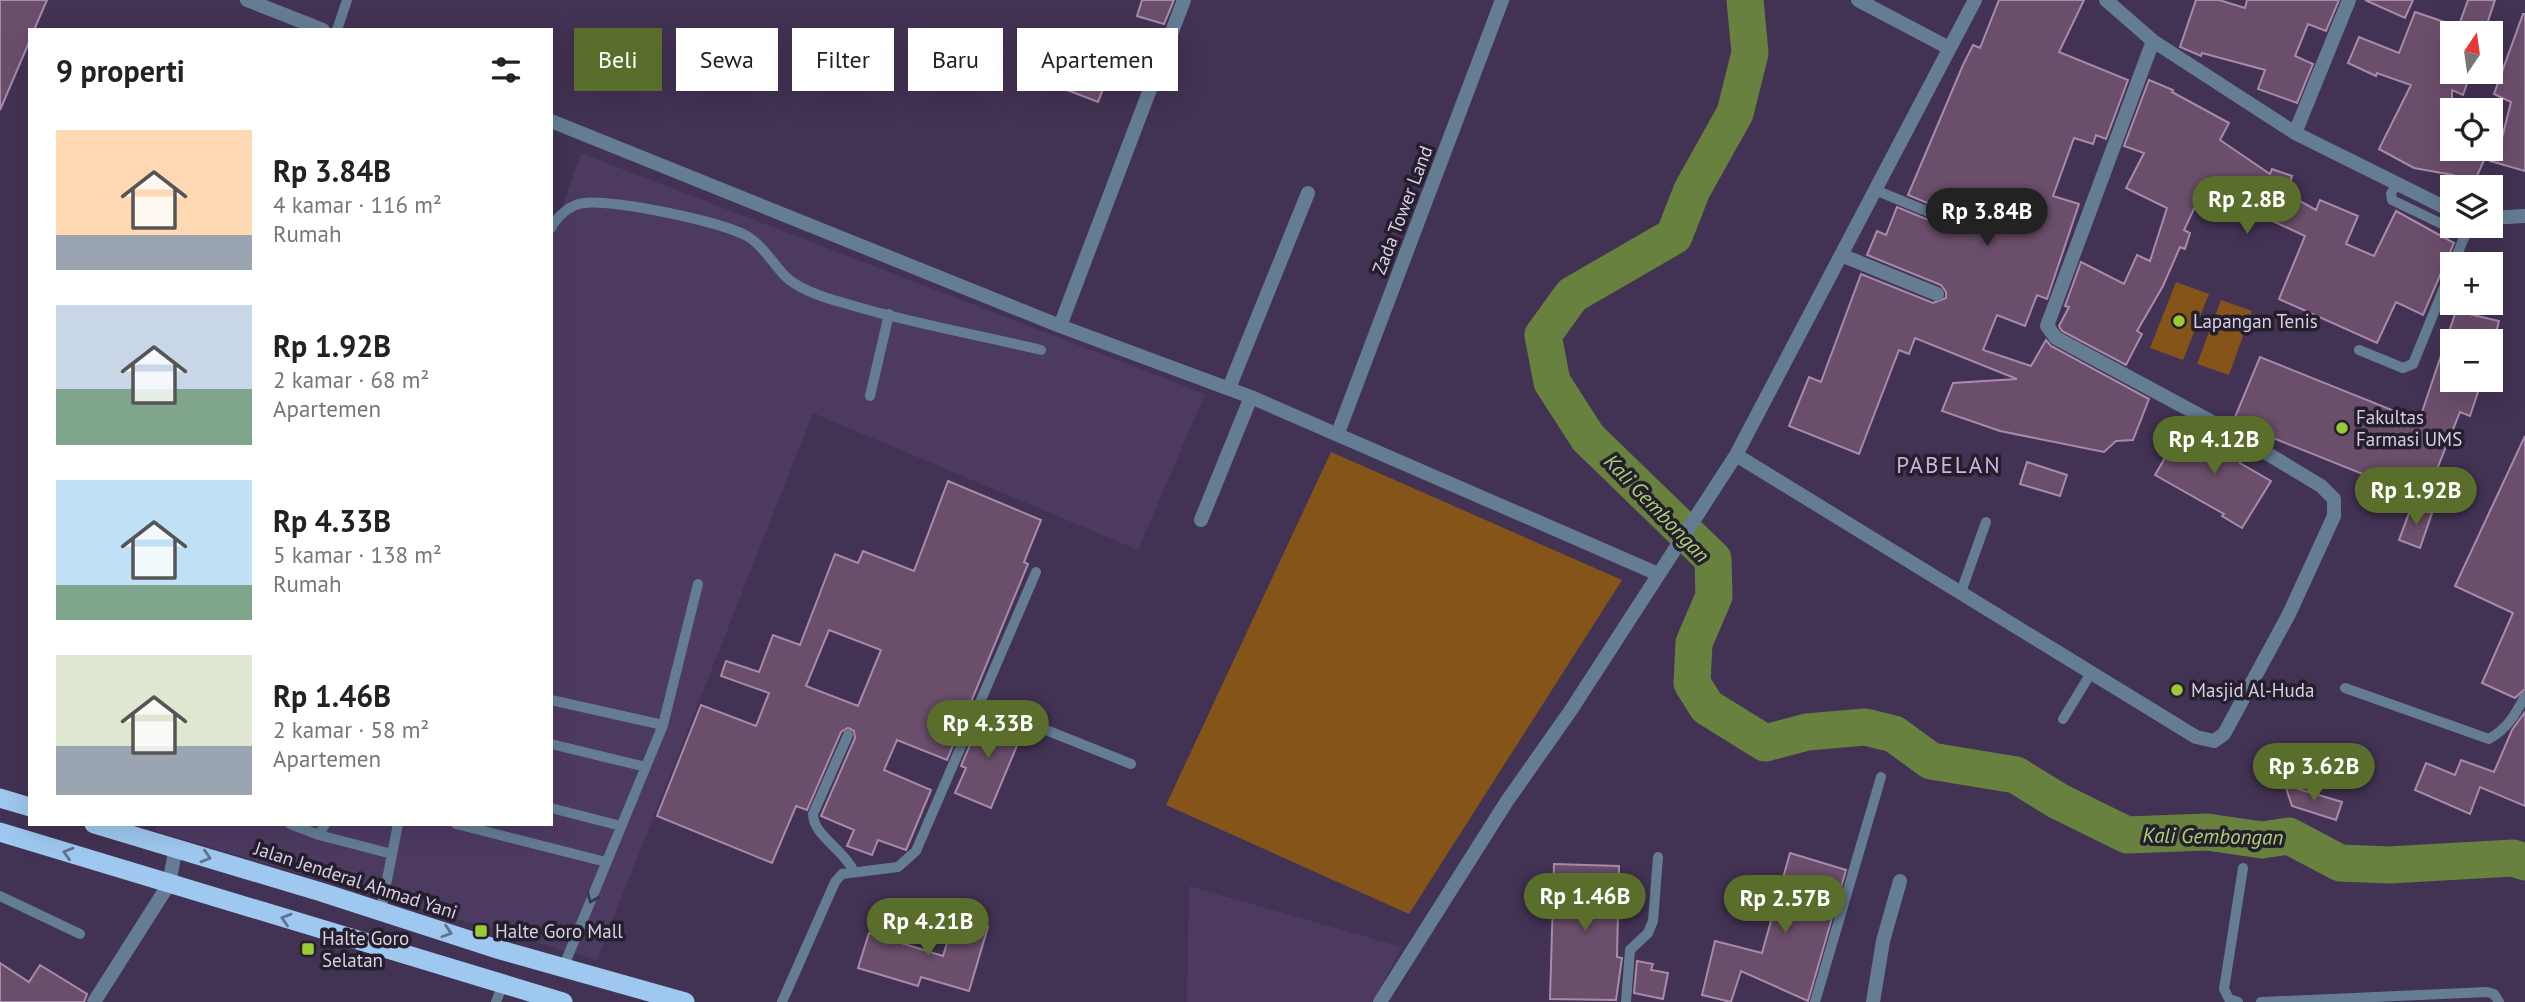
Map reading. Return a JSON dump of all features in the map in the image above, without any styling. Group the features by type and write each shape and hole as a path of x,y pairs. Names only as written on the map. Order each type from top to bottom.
{"highway":[{"path":"0,798 28,806"},
{"name":"Jalan Jenderal Ahmad Yani","path":"100,826 176,847 563,968 685,1002"},
{"path":"0,832 169,884 500,993 555,1001"}],"street":[{"path":"247,0 318,28"},
{"path":"1060,326 1184,0"},
{"name":"Zada Tower Land","path":"1338,433 1502,0"},
{"path":"1858,0 1949,48"},
{"path":"1380,1002 1507,801 1572,710 1658,574 1706,506 1736,455 1975,0"},
{"path":"2106,0 2153,41 2295,133 2440,205"},
{"path":"2295,133 2349,0"},
{"path":"1736,455 2196,737 2206,741 2220,738 2229,729 2289,614 2335,507 2334,499 2321,486 2240,437 2056,338 2048,330 2052,310 2153,41"},
{"path":"553,122 1060,326 1251,397 1658,574"},
{"path":"1229,388 1308,192"},
{"path":"2503,217 2525,216"},
{"path":"1841,255 1937,294"},
{"path":"1201,520 1251,397"},
{"path":"94,1002 169,884 176,847"},
{"path":"1872,1002 1883,942 1900,881"}],"lane":[{"path":"338,28 347,0"},
{"path":"2396,184 2391,194 2392,200 2440,219"},
{"path":"1875,190 1951,221"},
{"path":"553,226 566,211 583,203 638,208 701,221 749,237 771,256 786,277 810,291 844,303 1041,350"},
{"path":"2359,350 2403,368 2413,363 2440,298"},
{"path":"870,396 889,314"},
{"path":"1961,592 1986,522"},
{"path":"782,1002 835,882 842,874 853,870 898,867 916,851 1036,572"},
{"path":"563,968 663,725 698,584"},
{"path":"2063,719 2091,673"},
{"path":"2345,688 2489,740 2502,732 2514,718 2525,696"},
{"path":"553,701 663,725"},
{"path":"981,704 1131,764"},
{"path":"848,735 813,814 813,823 819,832 838,847 853,870"},
{"path":"553,744 646,767"},
{"path":"1815,1002 1881,777"},
{"path":"553,809 621,826"},
{"path":"295,826 318,835 392,854"},
{"path":"318,835 324,826"},
{"path":"381,910 398,826"},
{"path":"464,826 606,862"},
{"path":"1626,1002 1630,950 1648,933 1653,921 1658,857"},
{"path":"2238,1002 2230,999 2224,989 2243,868"},
{"path":"0,896 80,934"},
{"path":"2261,1002 2487,992 2494,994 2499,1002"}],"shaded area":[{"path":"581,153 1205,394 1138,550 813,413 597,960 155,831 156,826 553,826 553,234"},
{"name":"Lapangan Tenis","path":"2176,282 2209,294 2183,360 2150,348"},
{"name":"Lapangan Tenis","path":"2221,300 2252,311 2229,375 2197,364"},
{"path":"1331,452 1622,580 1409,914 1166,805"},
{"path":"1189,886 1402,947 1372,1002 1187,1002"}],"building":[{"path":"0,0 47,0 35,28 28,28 28,45 0,110"},
{"path":"1142,0 1174,0 1164,24 1137,16"},
{"path":"1999,0 2084,0 2059,52 2128,80 2106,139 2096,135 2093,144 2074,138 2053,196 2079,204 2047,299 2037,295 2025,326 1997,315 1983,350 2031,366 2046,340 2051,346 2149,399 2133,440 2116,441 2104,452 2000,431 1942,411 1953,383 2017,379 1915,338 1909,354 1899,350 1859,454 1789,426 1809,377 1821,382 1861,274 1933,303 1946,298 1946,292 1941,285 1867,255 1877,231 1886,235 1897,207 1948,228 1958,224 1954,214 1908,195 1963,65 1973,45 1980,48"},
{"path":"2196,0 2219,0 2245,8 2247,0 2339,0 2326,31 2308,24 2295,56 2313,64 2297,103 2258,89 2265,70 2202,53 2201,56 2180,47"},
{"path":"2365,0 2413,0 2405,18"},
{"path":"2468,0 2495,0 2488,21 2460,21"},
{"path":"2415,12 2441,21 2440,84 2467,84 2463,95 2452,90 2452,98 2440,98 2440,161 2484,161 2477,175 2453,175 2414,168 2379,149 2411,85 2377,73 2376,76 2348,63 2359,37 2399,53"},
{"path":"2525,14 2525,171 2490,161 2503,161 2503,134 2511,102 2494,94 2498,84 2503,84 2503,69"},
{"path":"2149,80 2173,90 2172,92 2229,123 2220,140 2270,174 2272,169 2292,176 2287,194 2316,210 2320,200 2358,216 2346,244 2374,256 2396,211 2440,235 2440,238 2454,243 2450,252 2440,252 2440,276 2423,315 2396,302 2377,343 2279,299 2305,236 2238,205 2237,207 2201,194 2184,230 2190,233 2185,249 2180,247 2163,286 2137,331 2142,334 2126,365 2062,331 2059,326 2069,307 2065,306 2081,262 2124,284 2137,255 2150,261 2167,208 2126,188 2144,153 2124,146"},
{"path":"1069,91 1102,91 1098,102"},
{"name":"Fakultas Farmasi UMS","path":"2455,315 2473,315 2499,321 2497,329 2450,329"},
{"name":"Fakultas Farmasi UMS","path":"2260,357 2419,421 2440,359 2440,392 2478,392 2470,416 2460,412 2425,499 2258,432 2256,435 2233,422"},
{"path":"2183,427 2222,449 2226,440 2246,452 2240,463 2271,481 2242,528 2222,516 2224,514 2155,475"},
{"path":"2525,436 2525,689 2515,698 2482,683 2513,613 2455,586"},
{"path":"2027,462 2067,475 2060,496 2020,484"},
{"path":"948,481 1041,520 1024,562 1028,564 947,760 897,740 884,770 931,790 906,850 878,840 872,855 847,846 854,830 821,816 855,738 854,731 848,728 841,732 807,810 796,806 772,863 657,816 701,705 756,726 769,693 721,676 726,661 759,672 773,635 800,645 835,554 858,563 863,551 914,571","holes":["829,630 881,650 858,706 806,686"]},
{"path":"2412,505 2432,513 2420,548 2399,540"},
{"path":"2525,712 2525,806 2480,787 2470,814 2415,790 2426,763 2455,775 2461,760 2494,772 2512,730"},
{"path":"983,714 1023,731 991,808 955,793 966,768 961,766"},
{"path":"2285,785 2342,802 2336,820 2292,806"},
{"path":"1790,853 1846,870 1808,1001 1741,971 1731,1002 1702,995 1715,941 1762,953"},
{"path":"1554,864 1619,866 1617,957 1622,958 1616,1000 1550,999"},
{"path":"955,917 988,927 969,991 921,977 918,986 858,968 869,933 943,956"},
{"path":"1637,961 1653,964 1651,970 1668,973 1663,999 1634,993"},
{"path":"0,963 29,982 40,965 87,994 84,1002 0,1002"}],"waterway":[{"name":"Kali Gembongan","path":"1745,0 1750,53 1735,113 1692,190 1674,236 1572,295 1543,335 1552,382 1588,438 1713,559 1714,596 1694,643 1692,683 1707,707 1765,743 1807,732 1865,727 1894,734 1931,761 2016,775 2058,801 2127,835 2207,832 2262,840 2289,836 2340,863 2389,865 2513,858 2525,862"}],"place":[{"name":"Lapangan Tenis","path":"2179,321"},
{"name":"Fakultas Farmasi UMS","path":"2342,428"},
{"name":"Masjid Al-Huda","path":"2177,690"},
{"name":"Halte Goro Mall","path":"481,931"},
{"name":"Halte Goro Selatan","path":"308,949"}],"district":[{"name":"PABELAN","path":"1949,464"}]}
